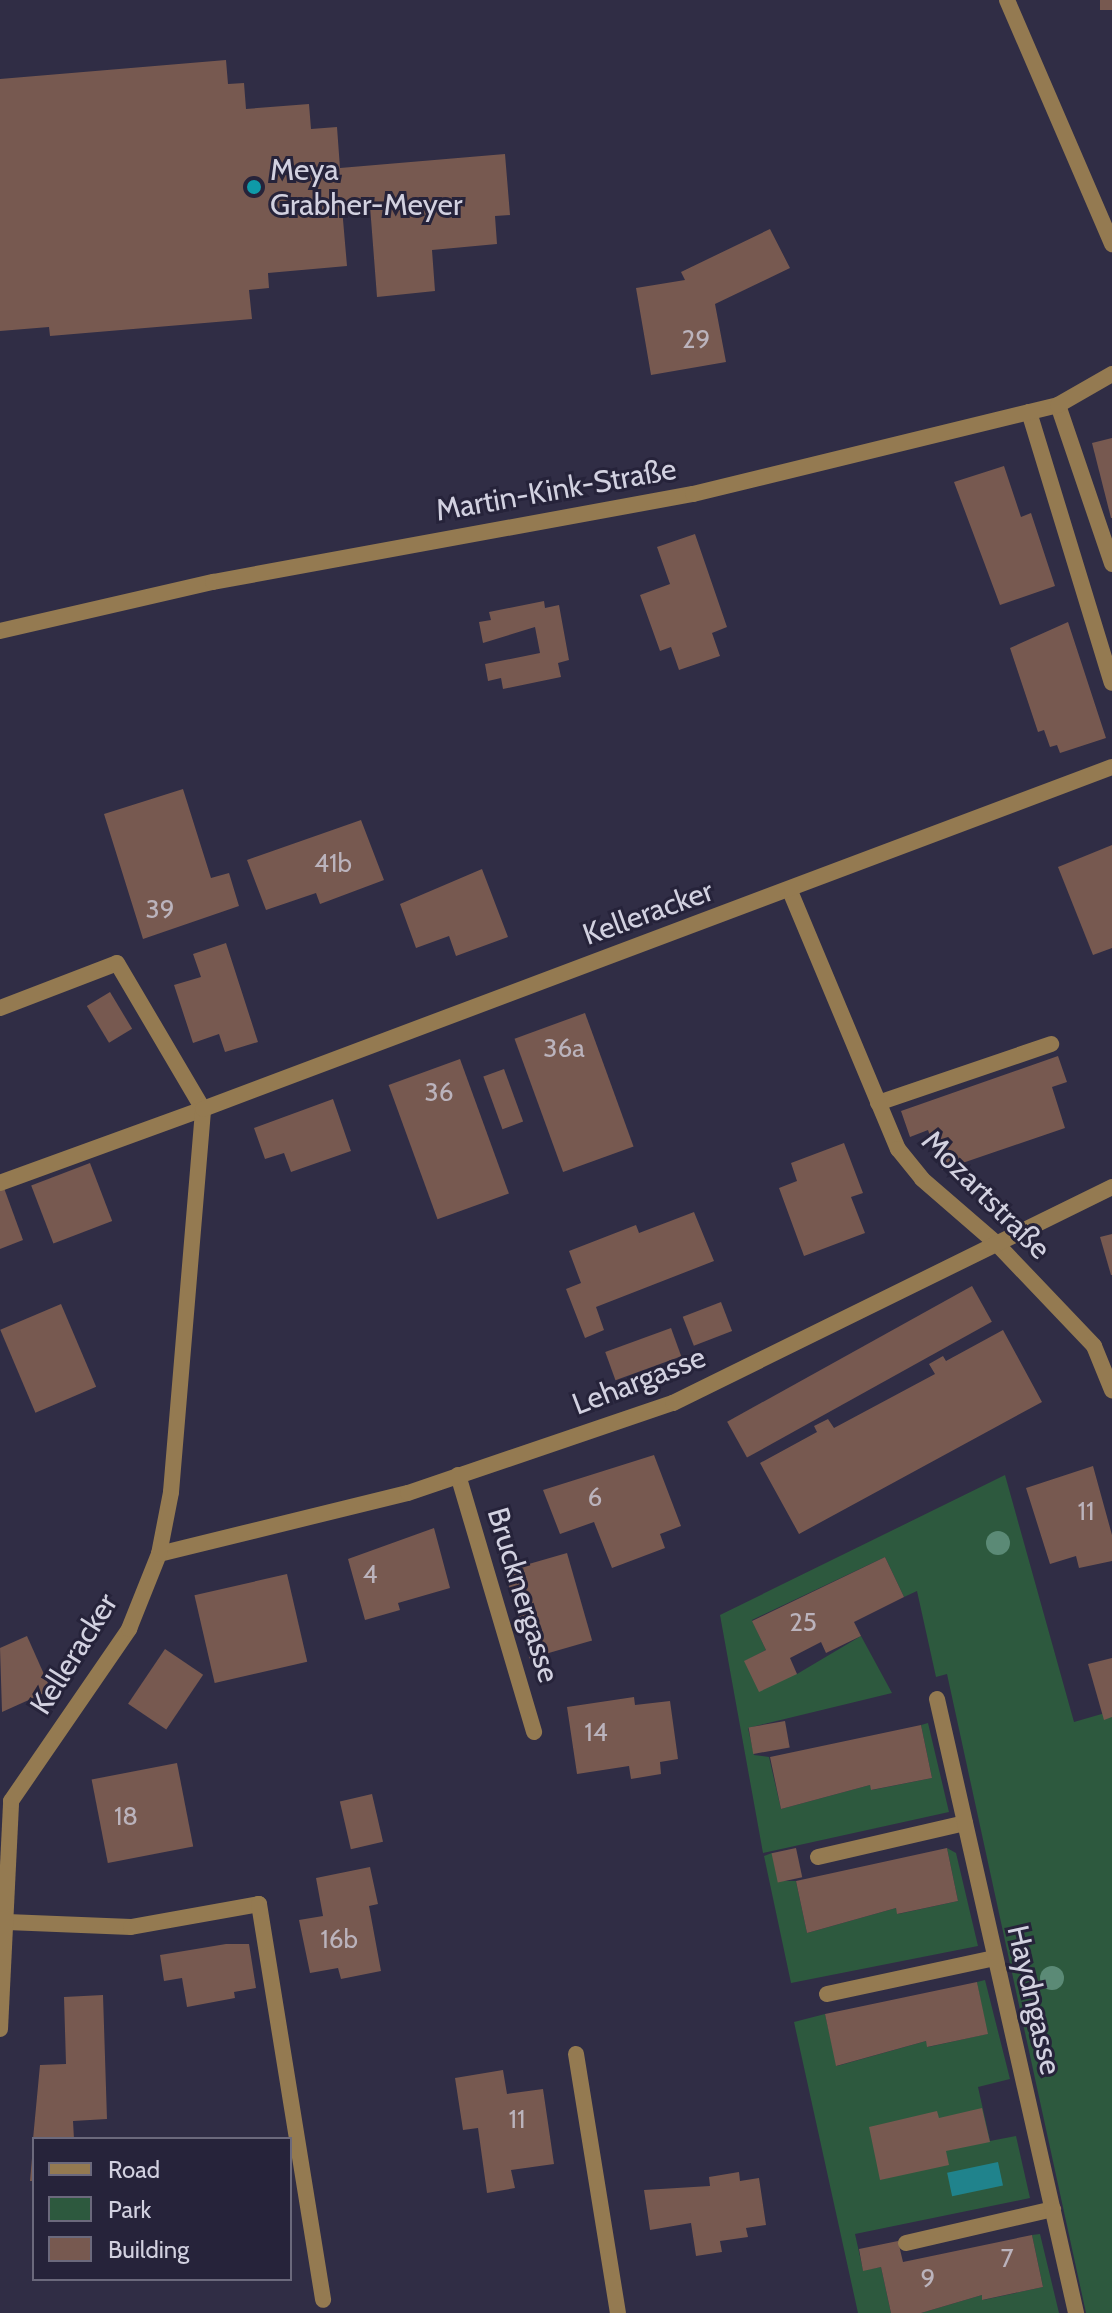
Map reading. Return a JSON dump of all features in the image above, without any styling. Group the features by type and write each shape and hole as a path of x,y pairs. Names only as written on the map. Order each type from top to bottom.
{"street":[{"path":"1007,0 1112,244"},
{"name":"Martin-Kink-Straße","path":"0,631 213,582 693,494 1058,405 1112,374"},
{"path":"1058,405 1112,564"},
{"path":"1029,412 1112,683"},
{"name":"Kelleracker","path":"0,1183 790,891 1112,767"},
{"name":"Mozartstraße","path":"790,891 898,1149 922,1179 996,1243 1094,1346 1112,1390"},
{"path":"0,1008 117,963 203,1109"},
{"path":"878,1103 1051,1044"},
{"name":"Kelleracker","path":"0,2029 5,1931 5,1800 129,1629 159,1554 171,1492 203,1109"},
{"name":"Lehargasse","path":"159,1554 408,1493 673,1403 1112,1187"},
{"name":"Brucknergasse","path":"458,1475 534,1732"},
{"name":"Haydngasse","path":"937,1699 1076,2313"},
{"path":"818,1857 965,1823"},
{"path":"5,1931 131,1927 259,1904 323,2300"},
{"path":"827,1994 995,1958"},
{"path":"576,2054 618,2313"},
{"path":"906,2243 1053,2209"}],"green space":[{"path":"1005,1475 1074,1722 1112,1711 1112,2313 1086,2313 947,1674 936,1677 917,1591 904,1597 885,1557 752,1620 766,1650 745,1661 797,1674 861,1636 892,1693 748,1728 754,1755 769,1757 781,1809 870,1785 872,1790 932,1778 921,1725 928,1723 949,1812 763,1853 720,1615"},
{"path":"947,1848 956,1853 978,1946 791,1983 764,1856 772,1853 779,1881 796,1881 807,1933 896,1908 898,1914 958,1901"},
{"path":"985,1980 1010,2079 978,2087 990,2141 1016,2136 1030,2198 855,2234 863,2270 881,2267 891,2313 858,2313 794,2022 825,2014 837,2066 926,2041 928,2047 987,2034 977,1982"},
{"path":"1040,2234 1059,2313 921,2313 982,2295 983,2300 1043,2287 1032,2235"}],"shaded area":[{"path":"998,2162 1003,2185 952,2196 947,2173"}],"building":[{"path":"1100,0 1112,0 1112,10 1100,10"},
{"name":"Meya Grabher-Meyer","path":"226,60 228,84 244,83 246,109 309,104 311,129 337,127 340,168 505,154 510,215 495,216 497,244 432,250 435,291 377,297 370,206 342,208 347,266 268,273 269,288 249,290 252,319 50,336 49,327 0,331 0,79"},
{"path":"770,229 790,268 715,304 726,362 651,375 636,288 685,280 681,272"},
{"path":"1112,438 1112,518 1111,518 1092,443"},
{"path":"1004,466 1021,517 1031,513 1055,586 1000,605 954,482"},
{"path":"695,534 727,627 712,633 720,656 679,670 671,647 660,651 640,595 670,584 657,547"},
{"path":"544,601 545,608 559,605 569,660 558,663 561,677 503,689 501,678 488,681 485,664 540,653 535,627 483,643 479,622 491,620 489,612"},
{"path":"1068,622 1106,738 1060,753 1057,745 1050,747 1044,730 1038,732 1010,648"},
{"path":"183,789 211,878 229,873 239,906 143,939 104,814"},
{"path":"361,820 384,880 320,904 316,893 266,910 247,860"},
{"path":"1112,845 1112,948 1093,955 1058,867"},
{"path":"482,869 508,937 456,956 449,936 416,948 400,904"},
{"path":"226,943 258,1042 225,1052 219,1034 193,1043 174,985 201,977 193,954"},
{"path":"110,992 132,1029 109,1043 87,1006"},
{"path":"585,1013 634,1146 563,1172 515,1039"},
{"path":"1058,1056 1067,1082 1052,1087 1065,1128 942,1170 928,1130 910,1137 901,1111"},
{"path":"460,1059 509,1193 437,1219 389,1085"},
{"path":"504,1069 523,1122 502,1129 483,1077"},
{"path":"333,1099 351,1151 291,1172 284,1153 265,1159 254,1128"},
{"path":"844,1143 863,1193 851,1197 865,1233 804,1256 779,1188 797,1181 791,1163"},
{"path":"90,1163 112,1221 53,1243 31,1186"},
{"path":"4,1188 23,1240 0,1249 0,1189"},
{"path":"694,1212 714,1261 596,1307 604,1330 585,1338 566,1289 581,1283 569,1251 636,1225 639,1233"},
{"path":"1112,1234 1112,1275 1111,1275 1100,1237"},
{"path":"972,1286 992,1322 747,1458 727,1422"},
{"path":"721,1302 732,1331 694,1346 683,1317"},
{"path":"61,1304 96,1387 35,1413 0,1330"},
{"path":"671,1328 681,1356 615,1380 605,1352"},
{"path":"1003,1330 1042,1402 799,1534 760,1463 817,1432 814,1426 828,1419 834,1428 935,1374 929,1364 943,1356 946,1361"},
{"path":"654,1455 681,1526 660,1534 665,1548 612,1568 594,1522 560,1534 543,1490"},
{"path":"1093,1466 1112,1535 1112,1561 1079,1568 1076,1556 1050,1564 1026,1488"},
{"path":"434,1528 450,1588 398,1603 400,1610 365,1620 348,1559"},
{"path":"567,1553 592,1640 530,1658 505,1571"},
{"path":"885,1557 904,1597 854,1622 861,1636 826,1653 821,1642 790,1658 797,1674 759,1692 744,1661 766,1650 752,1621"},
{"path":"287,1574 307,1662 215,1683 194,1595"},
{"path":"27,1636 51,1690 2,1712 0,1648"},
{"path":"165,1649 203,1675 166,1729 128,1704"},
{"path":"1112,1658 1112,1717 1104,1720 1088,1664"},
{"path":"634,1697 635,1705 670,1701 678,1759 660,1762 661,1774 631,1779 629,1766 577,1774 567,1707"},
{"path":"785,1721 790,1748 753,1754 749,1727"},
{"path":"921,1725 932,1778 871,1790 870,1785 781,1809 770,1757"},
{"path":"177,1763 193,1846 108,1863 92,1780"},
{"path":"372,1794 383,1842 351,1849 340,1801"},
{"path":"796,1848 802,1877 778,1883 772,1853"},
{"path":"947,1848 958,1901 897,1914 896,1908 807,1933 796,1881"},
{"path":"370,1867 378,1904 369,1906 381,1971 341,1979 338,1968 310,1973 299,1920 323,1916 316,1878"},
{"path":"226,1944 249,1944 256,1988 234,1992 235,1998 187,2007 182,1978 164,1981 160,1955"},
{"path":"977,1982 988,2034 927,2047 926,2041 836,2066 825,2014"},
{"path":"103,1995 107,2119 73,2121 74,2137 33,2137 40,2065 66,2064 64,1997"},
{"path":"503,2070 507,2094 543,2089 554,2164 511,2170 515,2188 487,2193 478,2128 463,2130 455,2078"},
{"path":"982,2108 990,2142 946,2151 949,2165 880,2180 869,2127 937,2111 939,2118"},
{"path":"739,2172 740,2181 759,2178 766,2225 746,2228 748,2237 720,2241 722,2252 696,2256 691,2223 650,2230 644,2190 710,2186 709,2177"},
{"path":"1032,2235 1043,2287 982,2300 982,2295 921,2313 891,2313 881,2267 863,2271 859,2249 898,2241 903,2262"}],"place":[{"name":"Meya Grabher-Meyer","path":"254,187"}]}
